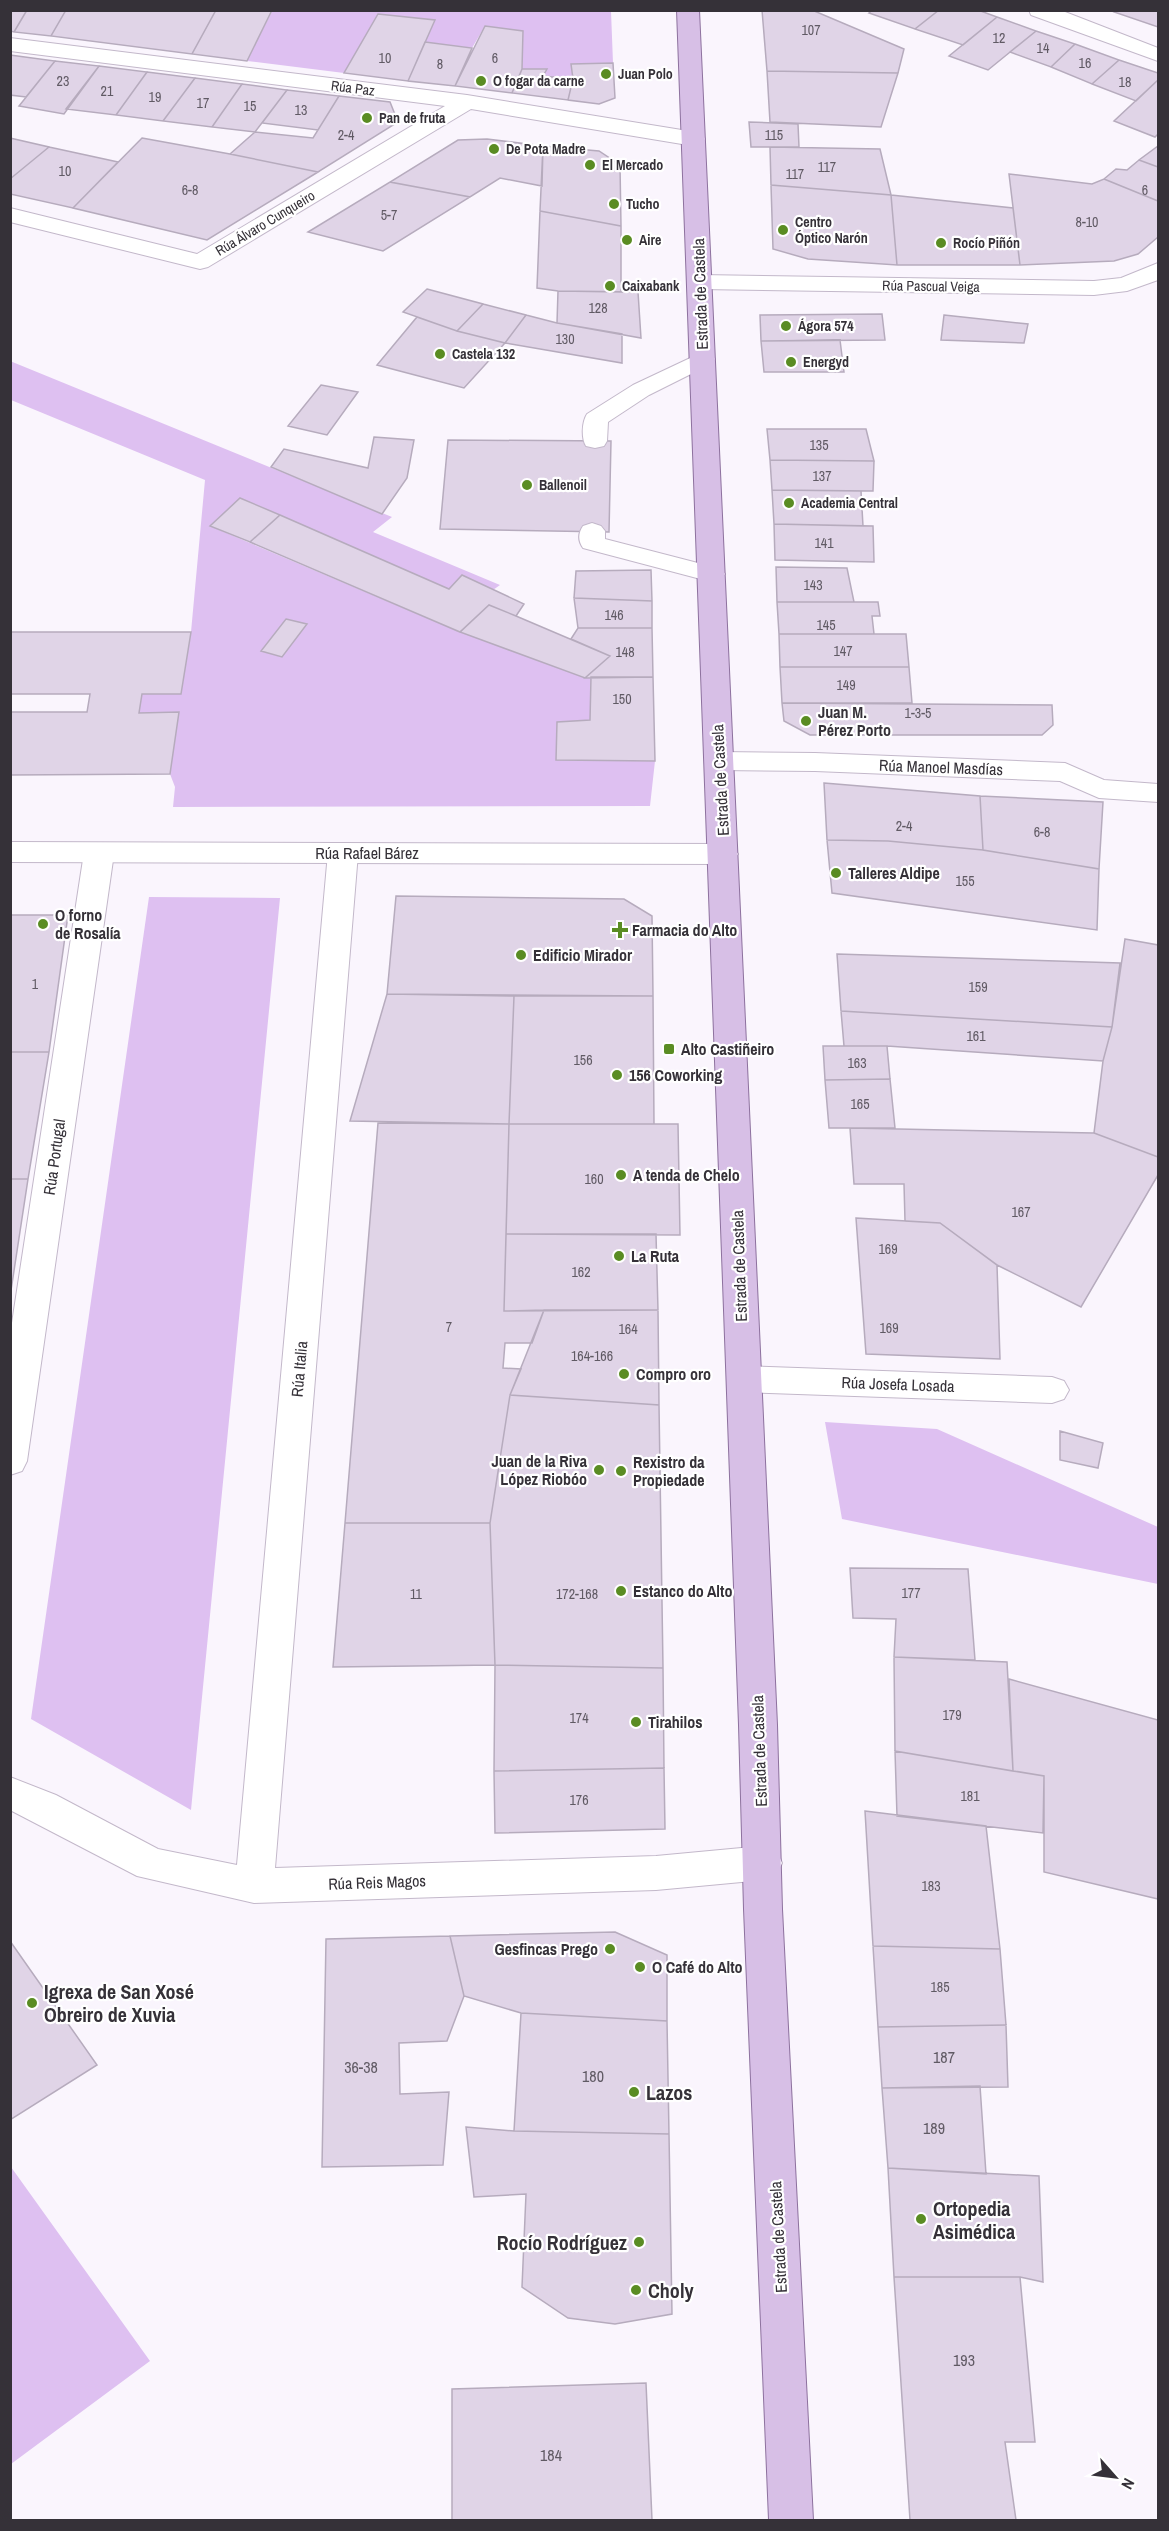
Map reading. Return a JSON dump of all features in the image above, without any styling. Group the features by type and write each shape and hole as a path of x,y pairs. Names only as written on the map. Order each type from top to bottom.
{"main road":[{"name":"Estrada de Castela","path":"688,10 791,2520"}],"street":[{"path":"1039,10 1158,56"},
{"name":"Rúa Paz","path":"10,44 467,102 694,139"},
{"name":"Rúa Álvaro Cunqueiro","path":"10,215 200,262 467,102"},
{"name":"Rúa Pascual Veiga","path":"700,282 1094,288 1116,287 1141,281 1158,270"},
{"name":"Rúa Manoel Masdías","path":"719,761 814,762 1065,772 1099,789 1158,793"},
{"name":"Rúa Rafael Bárez","path":"10,852 723,854"},
{"name":"Rúa Portugal","path":"10,1461 14,1399 99,853"},
{"name":"Rúa Italia","path":"254,1886 343,853"},
{"name":"Rúa Josefa Losada","path":"744,1379 1052,1390"},
{"name":"Rúa Reis Magos","path":"10,1793 43,1807 151,1864 254,1886 656,1873 763,1863"}],"lane":[{"path":"595,441 596,419 641,390 703,359"},
{"path":"592,531 592,543 712,574"}],"shaded area":[{"path":"272,11 611,11 613,63 571,64 573,79 543,76 546,69 522,69 523,31 485,26 472,48 425,42 435,20 378,14 344,73 247,61"},
{"path":"10,361 392,517 373,532 500,585 493,590 449,589 240,498 210,526 460,632 591,677 590,720 557,722 556,760 655,761 650,806 173,807 175,787 170,774 178,713 139,713 142,694 181,694 191,632 205,480 11,400","holes":["286,619 306,624 282,657 261,651"]},
{"path":"149,897 280,898 191,1810 31,1719"},
{"path":"825,1422 937,1429 1158,1527 1158,1584 842,1519"},
{"path":"11,2167 150,2361 10,2464"}],"building":[{"path":"10,10 27,10 14,32 10,31"},
{"path":"27,10 66,10 51,36 14,32"},
{"path":"66,10 216,10 192,54 51,36"},
{"path":"216,10 272,10 247,61 192,54"},
{"path":"762,10 812,10 904,49 898,73 767,71"},
{"path":"873,10 939,10 915,29 869,13"},
{"path":"939,10 978,10 997,17 963,45 915,29"},
{"path":"1116,10 1158,10 1158,27 1114,12"},
{"path":"378,14 435,20 408,81 344,73"},
{"path":"997,17 1036,31 988,70 949,56"},
{"path":"485,26 523,31 522,69 512,93 455,86"},
{"path":"1036,31 1075,44 1051,67 1010,52"},
{"path":"425,42 472,48 455,86 408,81"},
{"path":"1075,44 1119,60 1092,84 1051,67"},
{"path":"10,55 55,61 26,97 10,95"},
{"path":"1119,60 1158,73 1158,80 1136,101 1092,84"},
{"path":"55,61 99,66 64,114 19,106"},
{"path":"613,63 615,98 599,104 568,100 573,79 571,64"},
{"path":"99,66 147,72 116,115 66,109"},
{"path":"522,69 547,69 543,76 573,79 568,100 512,93"},
{"path":"767,71 898,73 881,127 770,122"},
{"path":"147,72 195,78 163,121 116,115"},
{"path":"195,78 242,84 212,127 163,121"},
{"path":"1158,80 1158,134 1155,137 1114,121"},
{"path":"242,84 287,90 255,132 212,127"},
{"path":"287,90 339,96 318,130 262,123"},
{"path":"339,96 390,102 398,122 318,172 230,154 255,132 313,138"},
{"path":"749,122 798,124 799,147 751,147"},
{"path":"10,138 49,147 10,179"},
{"path":"142,138 318,172 207,240 73,208"},
{"path":"487,139 543,146 542,186 500,178 470,197 390,182 458,140"},
{"path":"543,146 599,151 620,165 621,226 540,211"},
{"path":"1158,146 1158,167 1139,160"},
{"path":"49,147 118,162 73,208 10,194 10,179"},
{"path":"770,147 880,149 891,195 771,185"},
{"path":"1139,160 1158,167 1158,201 1104,179 1116,169 1127,170"},
{"path":"1009,174 1092,184 1104,179 1158,201 1158,237 1138,254 1114,261 1020,265"},
{"path":"390,182 470,197 383,251 308,232"},
{"path":"771,185 891,195 897,265 808,259 773,249"},
{"path":"891,195 1013,208 1020,265 897,265"},
{"path":"540,211 621,226 621,292 558,291 537,288"},
{"path":"427,289 483,304 457,331 403,312"},
{"path":"558,291 638,292 641,338 557,323"},
{"path":"483,304 526,315 505,343 457,331"},
{"path":"882,314 885,340 761,341 760,315"},
{"path":"526,315 557,323 622,334 622,363 505,343"},
{"path":"944,315 1028,324 1024,343 941,340"},
{"name":"Castela 132","path":"417,317 457,331 505,343 464,388 377,365"},
{"path":"840,340 844,372 764,372 761,341"},
{"path":"321,385 358,392 327,435 288,426"},
{"path":"767,429 866,429 874,461 770,460"},
{"path":"374,437 414,440 407,478 382,514 271,467 284,449 368,468"},
{"name":"Ballenoil","path":"448,440 611,441 609,532 440,529"},
{"path":"770,460 874,461 873,491 772,490"},
{"path":"772,490 861,491 863,526 774,524"},
{"path":"240,498 280,515 250,542 210,526"},
{"path":"280,515 449,589 462,575 524,604 516,616 489,605 460,632 250,542"},
{"path":"774,524 873,526 874,562 775,560"},
{"path":"776,567 847,568 854,602 777,602"},
{"path":"651,570 652,601 574,598 576,571"},
{"path":"574,598 652,601 652,628 578,628"},
{"path":"777,602 878,602 880,616 872,616 874,634 779,634"},
{"path":"489,605 610,656 585,678 460,632"},
{"path":"286,619 307,624 282,657 261,651"},
{"path":"578,628 652,628 653,677 585,678 610,656 571,639"},
{"path":"10,632 191,632 181,694 142,694 139,713 179,712 170,774 10,775 10,712 87,712 90,694 10,694"},
{"path":"779,634 906,634 909,667 780,667"},
{"path":"780,667 909,667 912,703 782,703"},
{"path":"591,677 653,677 655,761 556,760 557,722 590,720"},
{"path":"782,703 1052,705 1053,725 1042,735 810,735 784,721"},
{"path":"824,783 980,796 983,850 888,841 827,840"},
{"path":"980,796 1103,802 1099,869 983,850"},
{"path":"827,840 888,841 983,850 1099,869 1097,930 832,893"},
{"name":"Edificio Mirador","path":"396,896 624,899 652,916 653,996 387,994"},
{"path":"10,915 68,915 49,1052 10,1052"},
{"path":"1125,939 1158,945 1158,1157 1094,1133 1103,1061 1112,1027"},
{"path":"837,954 1120,963 1112,1027 841,1011"},
{"path":"387,994 514,996 509,1124 350,1121"},
{"path":"514,996 653,996 654,1124 509,1124"},
{"path":"841,1011 1112,1027 1103,1061 887,1046 844,1046"},
{"path":"823,1046 887,1046 890,1079 825,1080"},
{"path":"10,1052 49,1052 28,1179 10,1179"},
{"path":"890,1079 895,1128 829,1128 825,1080"},
{"path":"378,1123 509,1124 504,1311 544,1310 532,1343 505,1343 503,1368 521,1369 510,1395 490,1523 345,1523"},
{"path":"509,1124 678,1124 680,1235 506,1234"},
{"path":"850,1128 1094,1133 1158,1157 1158,1175 1081,1307 997,1265 940,1223 905,1221 904,1184 854,1184"},
{"path":"10,1179 28,1179 10,1297"},
{"path":"856,1218 940,1223 997,1265 1000,1359 866,1354"},
{"path":"506,1234 656,1234 658,1310 504,1311"},
{"path":"544,1310 658,1310 659,1405 510,1395"},
{"path":"510,1395 659,1405 663,1668 495,1665 490,1523"},
{"path":"1060,1431 1103,1443 1098,1468 1060,1460"},
{"path":"345,1523 490,1523 495,1665 333,1667"},
{"path":"850,1568 968,1569 975,1660 894,1657 896,1619 853,1618"},
{"path":"894,1657 1007,1662 1013,1771 895,1751"},
{"path":"495,1665 663,1668 664,1768 494,1771"},
{"path":"1009,1679 1158,1720 1158,1899 1044,1872 1044,1776 1013,1771"},
{"path":"895,1751 1044,1776 1043,1833 897,1816"},
{"path":"664,1768 665,1829 495,1833 494,1771"},
{"path":"865,1811 986,1826 1000,1949 873,1946"},
{"path":"615,1932 667,1955 667,2021 521,2013 464,1996 450,1936"},
{"path":"450,1936 464,1996 447,2041 399,2043 400,2094 449,2092 443,2165 322,2167 326,1939"},
{"name":"Igrexa de San Xosé Obreiro de Xuvia","path":"10,1941 97,2065 10,2120"},
{"path":"873,1946 1000,1949 1006,2025 878,2027"},
{"path":"521,2013 667,2021 669,2134 514,2131"},
{"path":"1006,2025 1008,2087 882,2088 878,2027"},
{"path":"980,2086 986,2174 888,2168 882,2088"},
{"path":"466,2127 514,2131 669,2134 672,2314 615,2324 568,2318 522,2287 526,2194 474,2197"},
{"path":"888,2168 1039,2176 1043,2282 1020,2277 894,2277"},
{"path":"894,2277 1020,2277 1035,2442 1005,2442 1016,2520 910,2520"},
{"path":"646,2383 652,2520 452,2520 452,2389"}],"place":[{"name":"Juan Polo","path":"606,74"},
{"name":"O fogar da carne","path":"481,81"},
{"name":"Pan de fruta","path":"367,118"},
{"name":"De Pota Madre","path":"494,149"},
{"name":"El Mercado","path":"590,165"},
{"name":"Tucho","path":"614,204"},
{"name":"Centro Óptico Narón","path":"783,230"},
{"name":"Aire","path":"627,240"},
{"name":"Rocío Piñón","path":"941,243"},
{"name":"Caixabank","path":"610,286"},
{"name":"Ágora 574","path":"786,326"},
{"name":"Castela 132","path":"440,354"},
{"name":"Energyd","path":"791,362"},
{"name":"Ballenoil","path":"527,485"},
{"name":"Academia Central","path":"789,503"},
{"name":"Juan M. Pérez Porto","path":"806,721"},
{"name":"Talleres Aldipe","path":"836,873"},
{"name":"O forno de Rosalía","path":"43,924"},
{"name":"Farmacia do Alto","path":"620,930"},
{"name":"Edificio Mirador","path":"521,955"},
{"name":"Alto Castiñeiro","path":"669,1049"},
{"name":"156 Coworking","path":"617,1075"},
{"name":"A tenda de Chelo","path":"621,1175"},
{"name":"La Ruta","path":"619,1256"},
{"name":"Compro oro","path":"624,1374"},
{"name":"Juan de la Riva López Riobóo","path":"599,1470"},
{"name":"Rexistro da Propiedade","path":"621,1471"},
{"name":"Estanco do Alto","path":"621,1591"},
{"name":"Tirahilos","path":"636,1722"},
{"name":"Gesfincas Prego","path":"610,1949"},
{"name":"O Café do Alto","path":"640,1967"},
{"name":"Igrexa de San Xosé Obreiro de Xuvia","path":"32,2003"},
{"name":"Lazos","path":"634,2092"},
{"name":"Ortopedia Asimédica","path":"921,2219"},
{"name":"Rocío Rodríguez","path":"639,2242"},
{"name":"Choly","path":"636,2290"}]}
